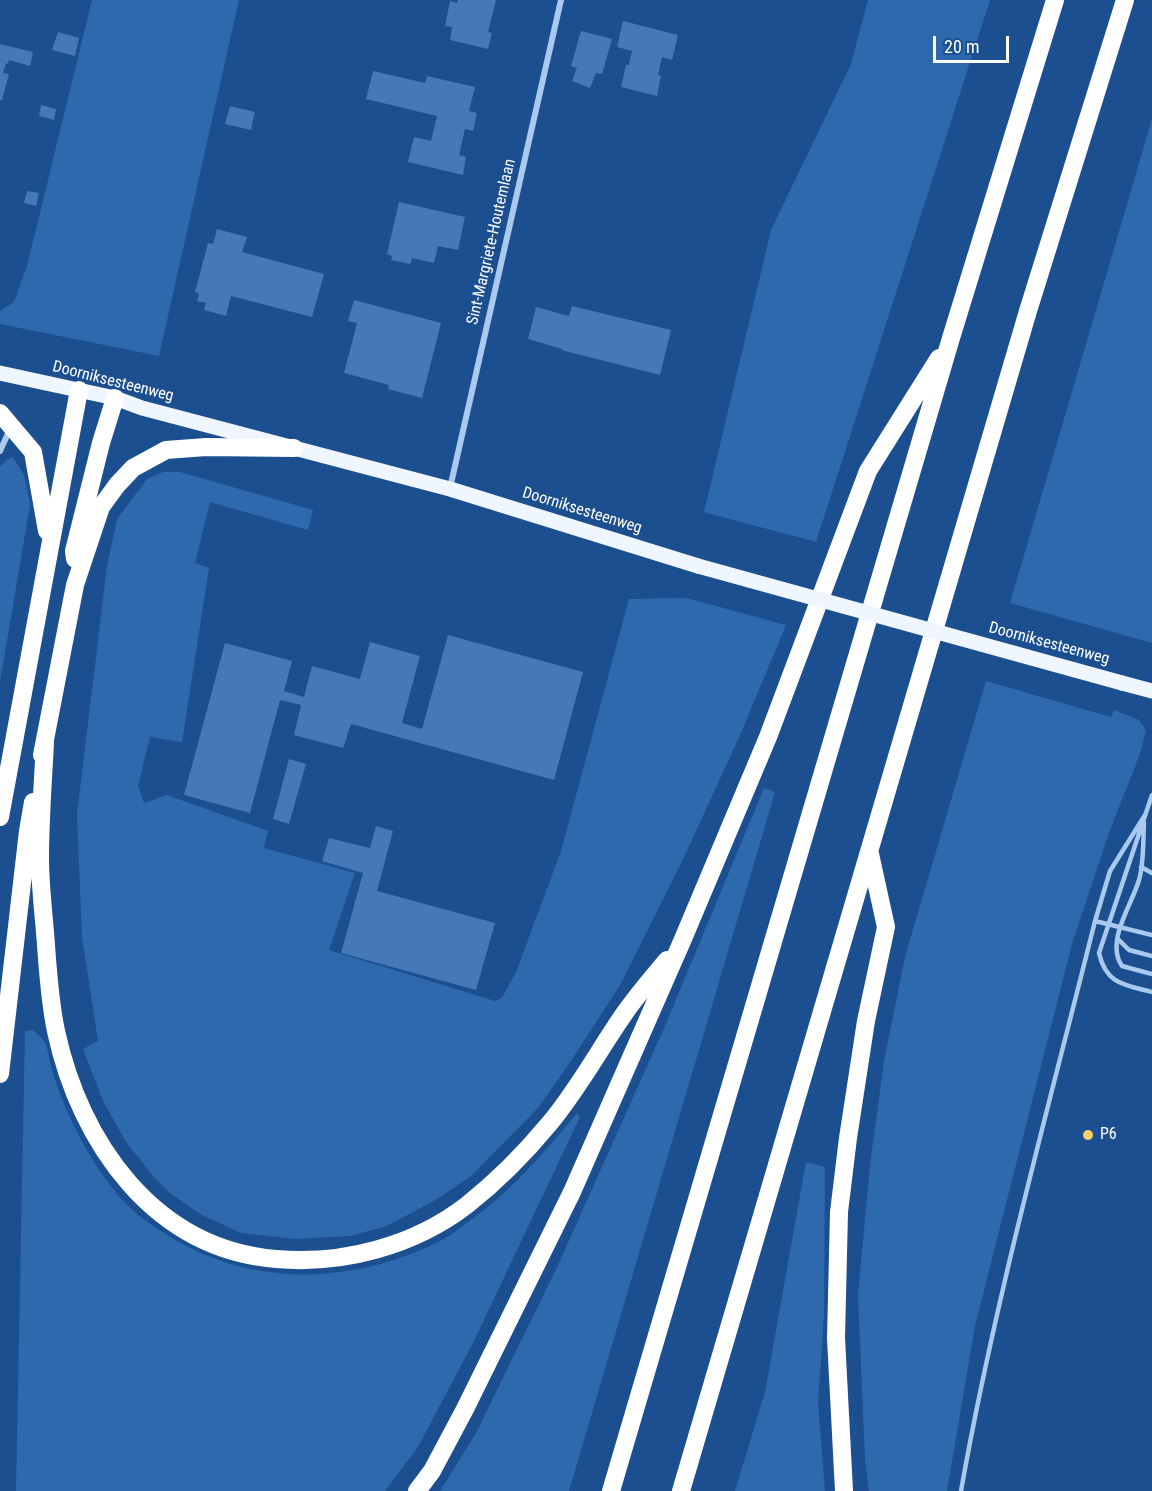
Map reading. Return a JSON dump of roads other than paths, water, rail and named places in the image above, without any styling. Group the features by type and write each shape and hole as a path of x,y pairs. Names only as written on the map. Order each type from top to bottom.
{"highway":[{"path":"611,1491 951,338 1055,0"},
{"path":"681,1491 1028,311 1125,0"},
{"path":"417,1491 432,1471 465,1409 572,1192 683,939 768,737 868,471 951,338"},
{"path":"0,817 49,542 79,390"},
{"path":"75,585 74,551 101,443 115,398"},
{"path":"6,420 33,452 49,542"},
{"path":"0,1074 27,831 75,585 101,507 133,468 166,450 206,447 294,448"},
{"path":"45,742 40,861 48,982 56,1032 75,1093 92,1131 121,1175 147,1203 175,1226 211,1244 251,1257 294,1261 378,1250 421,1233 465,1207 500,1176 550,1124 625,1012 683,939"},
{"path":"844,1491 836,1338 839,1212 866,1021 886,927 870,850"}],"main road":[{"name":"Doorniksesteenweg","path":"0,373 115,398 142,408 450,489 698,566 1152,691"}],"street":[{"name":"Sint-Margriete-Houtemlaan","path":"450,489 561,0"},
{"path":"0,451 6,420"}],"lane":[{"path":"1152,795 1099,953 1102,967 1113,979 1152,992"},
{"path":"1145,815 1139,879 1121,927 1117,954 1122,966 1152,974"},
{"path":"961,1491 971,1432 1000,1300 1095,921 1110,871 1145,815"},
{"path":"1141,867 1152,873"},
{"path":"1095,921 1152,935"},
{"path":"1118,939 1129,950 1152,956"}],"place":[{"name":"P6","path":"1088,1135"}]}
